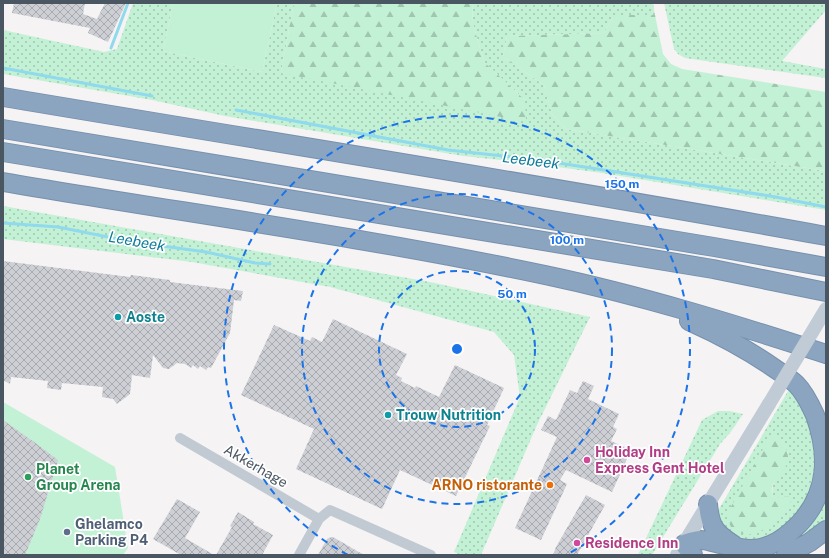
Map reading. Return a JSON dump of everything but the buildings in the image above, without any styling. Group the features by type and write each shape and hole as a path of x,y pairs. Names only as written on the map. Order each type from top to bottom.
{"highway":[{"path":"3,97 528,185 627,200 826,236"},
{"path":"3,129 668,239 826,267"},
{"path":"3,152 713,269 826,292"},
{"path":"3,182 457,258 546,275 636,296 757,331 826,354"},
{"path":"627,200 826,226"},
{"path":"636,296 732,342 762,359 782,373 796,384 804,394 820,426 825,459 825,475 821,490 813,506 793,530 770,545 759,548 740,548 703,540 695,540 685,551"},
{"path":"708,504 712,525 716,532 740,548"},
{"path":"786,555 810,542 826,530"}],"street":[{"path":"685,551 708,504 826,309"},
{"name":"Akkerhage","path":"180,438 319,518"},
{"path":"299,555 319,518 330,510 431,555"}],"green space":[{"path":"133,3 173,3 163,51 262,72 277,3 294,3 281,73 525,100 484,62 473,24 472,3 653,3 655,15 614,15 604,33 507,36 503,57 544,85 552,114 566,129 826,171 826,210 602,173 463,156 225,116 152,100 3,74 3,30 104,52 117,49"},
{"path":"173,3 277,3 262,72 163,51"},
{"path":"294,3 472,3 473,24 484,62 525,100 526,122 281,73"},
{"path":"664,3 826,3 826,10 782,61 826,69 826,78 685,58 678,54 674,49"},
{"path":"614,15 655,15 663,54 671,64 682,69 826,92 826,171 566,129 552,114 544,85 503,57 507,36 604,33"},
{"path":"3,206 430,282 590,317 536,427 481,555 461,555 454,552 520,397 514,355 494,332 330,287 192,262 3,239"},
{"path":"791,386 807,413 817,459 812,492 792,521 766,538 755,541 743,541 726,532 717,517 719,509","holes":["782,439 788,454 774,480 772,492 773,497 779,498 785,496 732,530"]},
{"path":"3,402 115,467 128,548 123,555 3,555"},
{"path":"718,411 729,411 743,414 730,433 720,444 652,555 638,555 702,420"},
{"path":"770,436 782,439 788,458 784,470 774,481 772,486 773,497 790,497 791,504 770,525 757,533 744,534 732,530 727,514"},
{"path":"826,498 826,524 777,555 763,555 819,511"}],"waterway":[{"path":"111,48 128,3"},
{"name":"Leebeek","path":"3,68 152,96"},
{"name":"Leebeek","path":"236,110 448,150 539,160 776,197 826,207"},
{"name":"Leebeek","path":"3,223 58,227 133,242 206,252 255,263 270,264"}],"place":[{"name":"Aoste","path":"118,317"},
{"name":"Trouw Nutrition","path":"388,415"},
{"name":"Holiday Inn Express Gent Hotel","path":"587,460"},
{"name":"Planet Group Arena","path":"28,477"},
{"name":"ARNO ristorante","path":"550,485"},
{"name":"Ghelamco Parking P4","path":"67,532"},
{"name":"Residence Inn","path":"577,543"}]}
